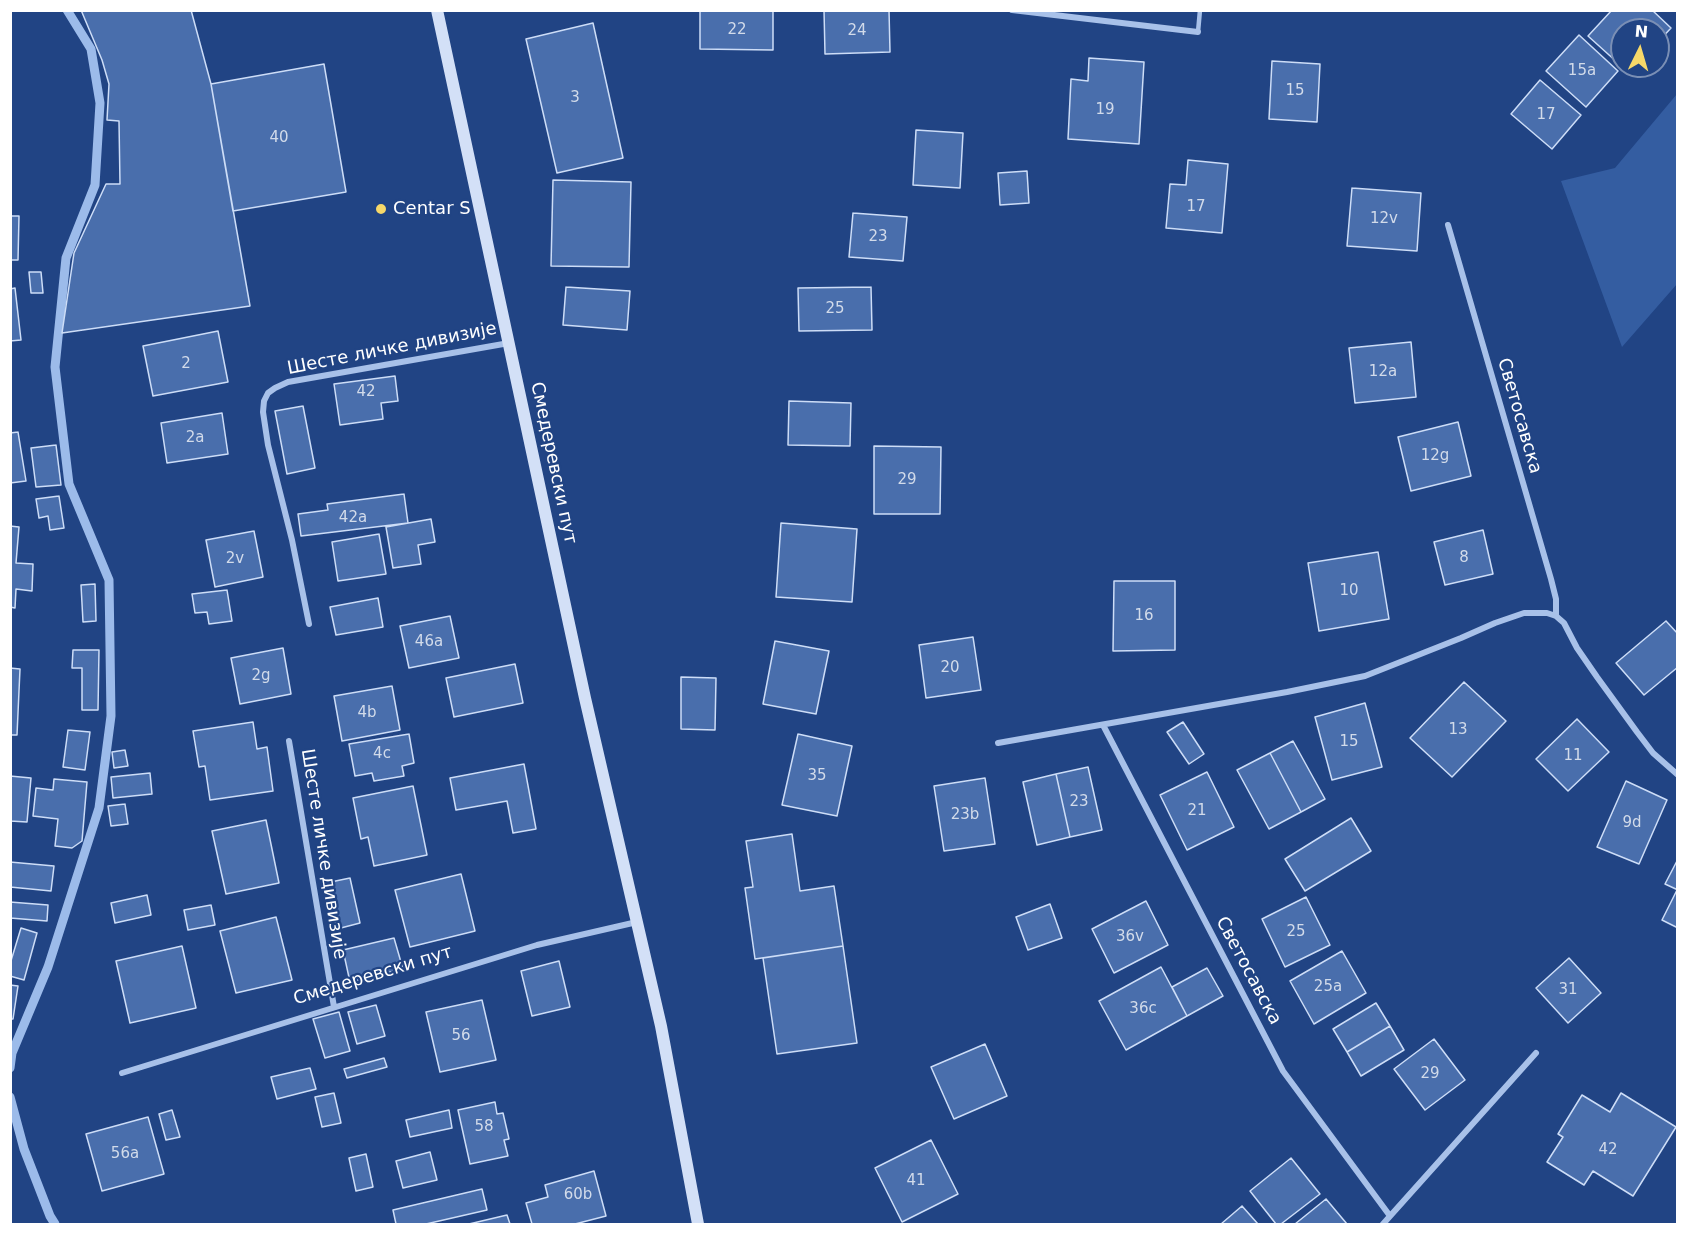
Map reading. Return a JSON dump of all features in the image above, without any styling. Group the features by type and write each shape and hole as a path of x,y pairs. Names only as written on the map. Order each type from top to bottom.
{"main road":[{"name":"Смедеревски пут","path":"437,10 585,698 661,1026 698,1224"}],"street":[{"path":"1012,10 1053,12 1198,32"},
{"name":"Светосавска","path":"1448,225 1554,589 1556,616"},
{"name":"Шесте личке дивизије","path":"309,624 292,540 268,445 263,412 264,401 268,393 288,382 509,343"},
{"path":"998,742 1287,692 1365,676 1495,623 1524,613 1547,613 1556,616 1564,623 1583,657 1637,732 1653,753 1677,775"},
{"name":"Светосавска","path":"1103,725 1283,1071 1390,1216"},
{"name":"Шесте личке дивизије","path":"290,741 334,1007"},
{"name":"Смедеревски пут","path":"122,1072 537,945 637,922"},
{"path":"1383,1224 1536,1053"}],"lane":[{"path":"1198,32 1200,10"}],"shaded area":[{"path":"1677,94 1677,284 1622,347 1561,181 1615,168"}],"building":[{"path":"81,10 191,10 211,84 250,306 62,333 74,253 106,184 120,184 119,121 107,120 109,84 102,60"},
{"path":"700,10 773,10 773,50 700,49"},
{"path":"824,10 889,10 890,52 825,54"},
{"path":"1612,10 1652,10 1660,18 1610,18 1610,56 1588,36"},
{"path":"593,23 623,158 557,173 526,39"},
{"path":"1579,35 1610,64 1612,78 1586,107 1546,71"},
{"path":"1089,58 1144,62 1139,144 1068,139 1071,79 1088,81"},
{"path":"1272,61 1320,64 1317,122 1269,119"},
{"path":"324,64 346,192 233,211 211,84"},
{"path":"1540,80 1581,115 1552,149 1511,114"},
{"path":"916,130 963,133 960,188 913,185"},
{"path":"1188,160 1228,164 1222,233 1166,228 1170,184 1186,185"},
{"path":"1027,171 1029,203 1000,205 998,173"},
{"path":"553,180 631,182 629,267 551,266"},
{"path":"1352,188 1421,193 1417,251 1347,246"},
{"path":"853,213 907,217 903,261 849,257"},
{"path":"10,216 19,216 18,260 10,260"},
{"path":"29,272 41,272 43,293 31,293"},
{"path":"566,287 630,291 627,330 563,325"},
{"path":"871,287 872,330 799,331 798,288"},
{"path":"15,288 21,340 10,341 10,289"},
{"path":"218,331 228,382 153,396 143,346"},
{"path":"1411,342 1416,397 1355,403 1349,348"},
{"path":"395,376 398,401 381,403 383,419 340,425 334,384"},
{"path":"789,401 851,403 850,446 788,445"},
{"path":"303,406 315,468 287,474 275,411"},
{"path":"222,413 228,454 167,463 161,423"},
{"path":"1458,422 1471,476 1411,491 1398,437"},
{"path":"18,432 26,481 10,483 10,433"},
{"path":"56,445 61,485 36,487 31,448"},
{"path":"874,446 941,447 940,514 874,514"},
{"path":"404,494 408,523 301,536 298,514 328,510 327,504"},
{"path":"59,496 64,528 50,530 48,516 39,518 36,499"},
{"path":"431,519 435,542 418,545 421,564 393,568 386,527"},
{"path":"781,523 857,529 852,602 776,597"},
{"path":"10,526 19,527 16,563 33,564 32,591 16,589 15,608 10,607"},
{"path":"1483,530 1493,574 1445,585 1434,542"},
{"path":"254,531 263,577 215,587 206,540"},
{"path":"379,534 386,574 338,581 332,542"},
{"path":"1378,552 1389,619 1319,631 1308,563"},
{"path":"1114,581 1175,581 1175,650 1113,651"},
{"path":"95,584 96,621 83,622 81,585"},
{"path":"227,590 232,621 209,624 207,612 195,613 192,594"},
{"path":"378,598 383,627 336,635 330,607"},
{"path":"450,616 459,658 409,668 400,626"},
{"path":"1666,621 1678,634 1678,667 1644,695 1616,663"},
{"path":"973,637 981,690 926,698 919,645"},
{"path":"775,641 829,651 816,714 763,704"},
{"path":"283,648 291,694 240,704 231,658"},
{"path":"73,650 99,650 98,710 82,710 82,668 72,668"},
{"path":"515,664 523,703 454,717 446,678"},
{"path":"10,668 20,669 17,735 10,735"},
{"path":"681,677 716,678 715,730 681,729"},
{"path":"1464,682 1506,721 1452,777 1410,738"},
{"path":"392,686 400,730 342,741 334,696"},
{"path":"1365,703 1382,767 1332,780 1315,717"},
{"path":"1577,719 1609,752 1568,791 1536,759"},
{"path":"253,722 257,749 267,747 273,791 210,800 205,766 199,767 193,731"},
{"path":"1183,722 1204,754 1189,764 1167,732"},
{"path":"68,730 90,732 85,770 63,767"},
{"path":"409,734 414,763 402,766 404,776 374,781 372,773 355,776 349,744"},
{"path":"798,734 852,746 837,816 782,805"},
{"path":"1293,741 1325,799 1301,812 1270,753"},
{"path":"125,750 128,766 114,768 112,752"},
{"path":"1270,753 1301,812 1269,829 1237,770"},
{"path":"524,764 536,829 513,833 507,801 456,810 450,778"},
{"path":"1088,767 1102,830 1070,837 1056,774"},
{"path":"1207,772 1234,827 1187,850 1160,795"},
{"path":"150,773 152,794 113,798 111,777"},
{"path":"1056,774 1070,837 1037,845 1023,782"},
{"path":"10,776 31,778 27,822 10,821"},
{"path":"985,778 995,844 944,851 934,786"},
{"path":"54,779 87,782 82,841 72,848 55,846 58,819 33,816 36,788 53,790"},
{"path":"1626,781 1667,800 1639,864 1597,847"},
{"path":"413,786 427,855 374,866 368,837 361,839 353,798"},
{"path":"125,804 128,824 111,826 108,806"},
{"path":"1351,818 1371,851 1305,891 1285,859"},
{"path":"266,820 279,883 226,894 212,831"},
{"path":"792,834 800,891 834,886 843,946 755,959 745,888 753,887 746,841"},
{"path":"1678,859 1678,890 1665,884"},
{"path":"10,862 54,866 51,891 10,887"},
{"path":"461,874 475,931 410,947 395,890"},
{"path":"350,878 360,923 337,929 326,883"},
{"path":"1678,890 1678,928 1662,920"},
{"path":"147,895 151,915 115,923 111,903"},
{"path":"1306,897 1330,945 1285,967 1262,919"},
{"path":"1146,901 1168,945 1114,973 1092,929"},
{"path":"10,902 48,905 47,921 10,918"},
{"path":"1050,904 1062,938 1028,950 1016,917"},
{"path":"211,905 215,925 188,930 184,910"},
{"path":"276,917 292,980 236,993 220,931"},
{"path":"21,928 37,933 24,980 10,976 10,964"},
{"path":"394,938 403,969 350,982 343,950"},
{"path":"182,946 196,1008 130,1023 116,961"},
{"path":"843,946 857,1043 777,1054 763,958"},
{"path":"1342,951 1366,993 1314,1024 1290,981"},
{"path":"1569,958 1601,993 1568,1023 1536,988"},
{"path":"559,961 570,1007 532,1016 521,971"},
{"path":"1161,967 1187,1016 1126,1050 1099,1001"},
{"path":"1207,968 1223,996 1187,1016 1172,987"},
{"path":"10,985 18,986 13,1019 10,1019"},
{"path":"482,1000 496,1060 440,1072 426,1012"},
{"path":"1376,1003 1390,1026 1347,1052 1333,1029"},
{"path":"376,1005 385,1036 357,1044 348,1012"},
{"path":"339,1012 350,1051 325,1058 313,1019"},
{"path":"1390,1026 1404,1050 1361,1076 1347,1052"},
{"path":"1434,1039 1465,1080 1425,1110 1394,1069"},
{"path":"985,1044 1007,1096 954,1119 931,1067"},
{"path":"384,1058 387,1067 347,1078 344,1069"},
{"path":"310,1068 316,1089 277,1099 271,1077"},
{"path":"334,1093 341,1123 322,1127 315,1097"},
{"path":"1621,1093 1676,1127 1633,1196 1593,1171 1584,1185 1547,1162 1563,1137 1558,1134 1582,1095 1610,1112"},
{"path":"495,1102 497,1114 503,1113 509,1139 504,1140 508,1156 470,1164 458,1110"},
{"path":"172,1110 180,1137 166,1140 159,1114"},
{"path":"449,1110 452,1128 410,1137 406,1120"},
{"path":"148,1117 164,1174 102,1191 86,1134"},
{"path":"931,1140 958,1194 902,1222 875,1168"},
{"path":"430,1152 437,1180 403,1188 396,1161"},
{"path":"366,1154 373,1187 356,1191 349,1158"},
{"path":"1291,1158 1320,1194 1281,1224 1276,1224 1250,1191"},
{"path":"594,1171 606,1216 575,1224 532,1224 526,1203 548,1197 545,1185"},
{"path":"482,1189 487,1210 426,1224 396,1224 393,1210"},
{"path":"1326,1199 1347,1224 1295,1224"},
{"path":"1242,1206 1258,1224 1221,1224"},
{"path":"507,1215 510,1224 469,1224"}],"waterway":[{"path":"10,1068 12,1053 48,967 99,808 111,716 109,580 69,484 55,367 66,258 95,185 100,103 91,49 67,10"},
{"path":"10,1097 24,1149 55,1224"}],"place":[{"name":"Centar S","path":"381,209"}]}
